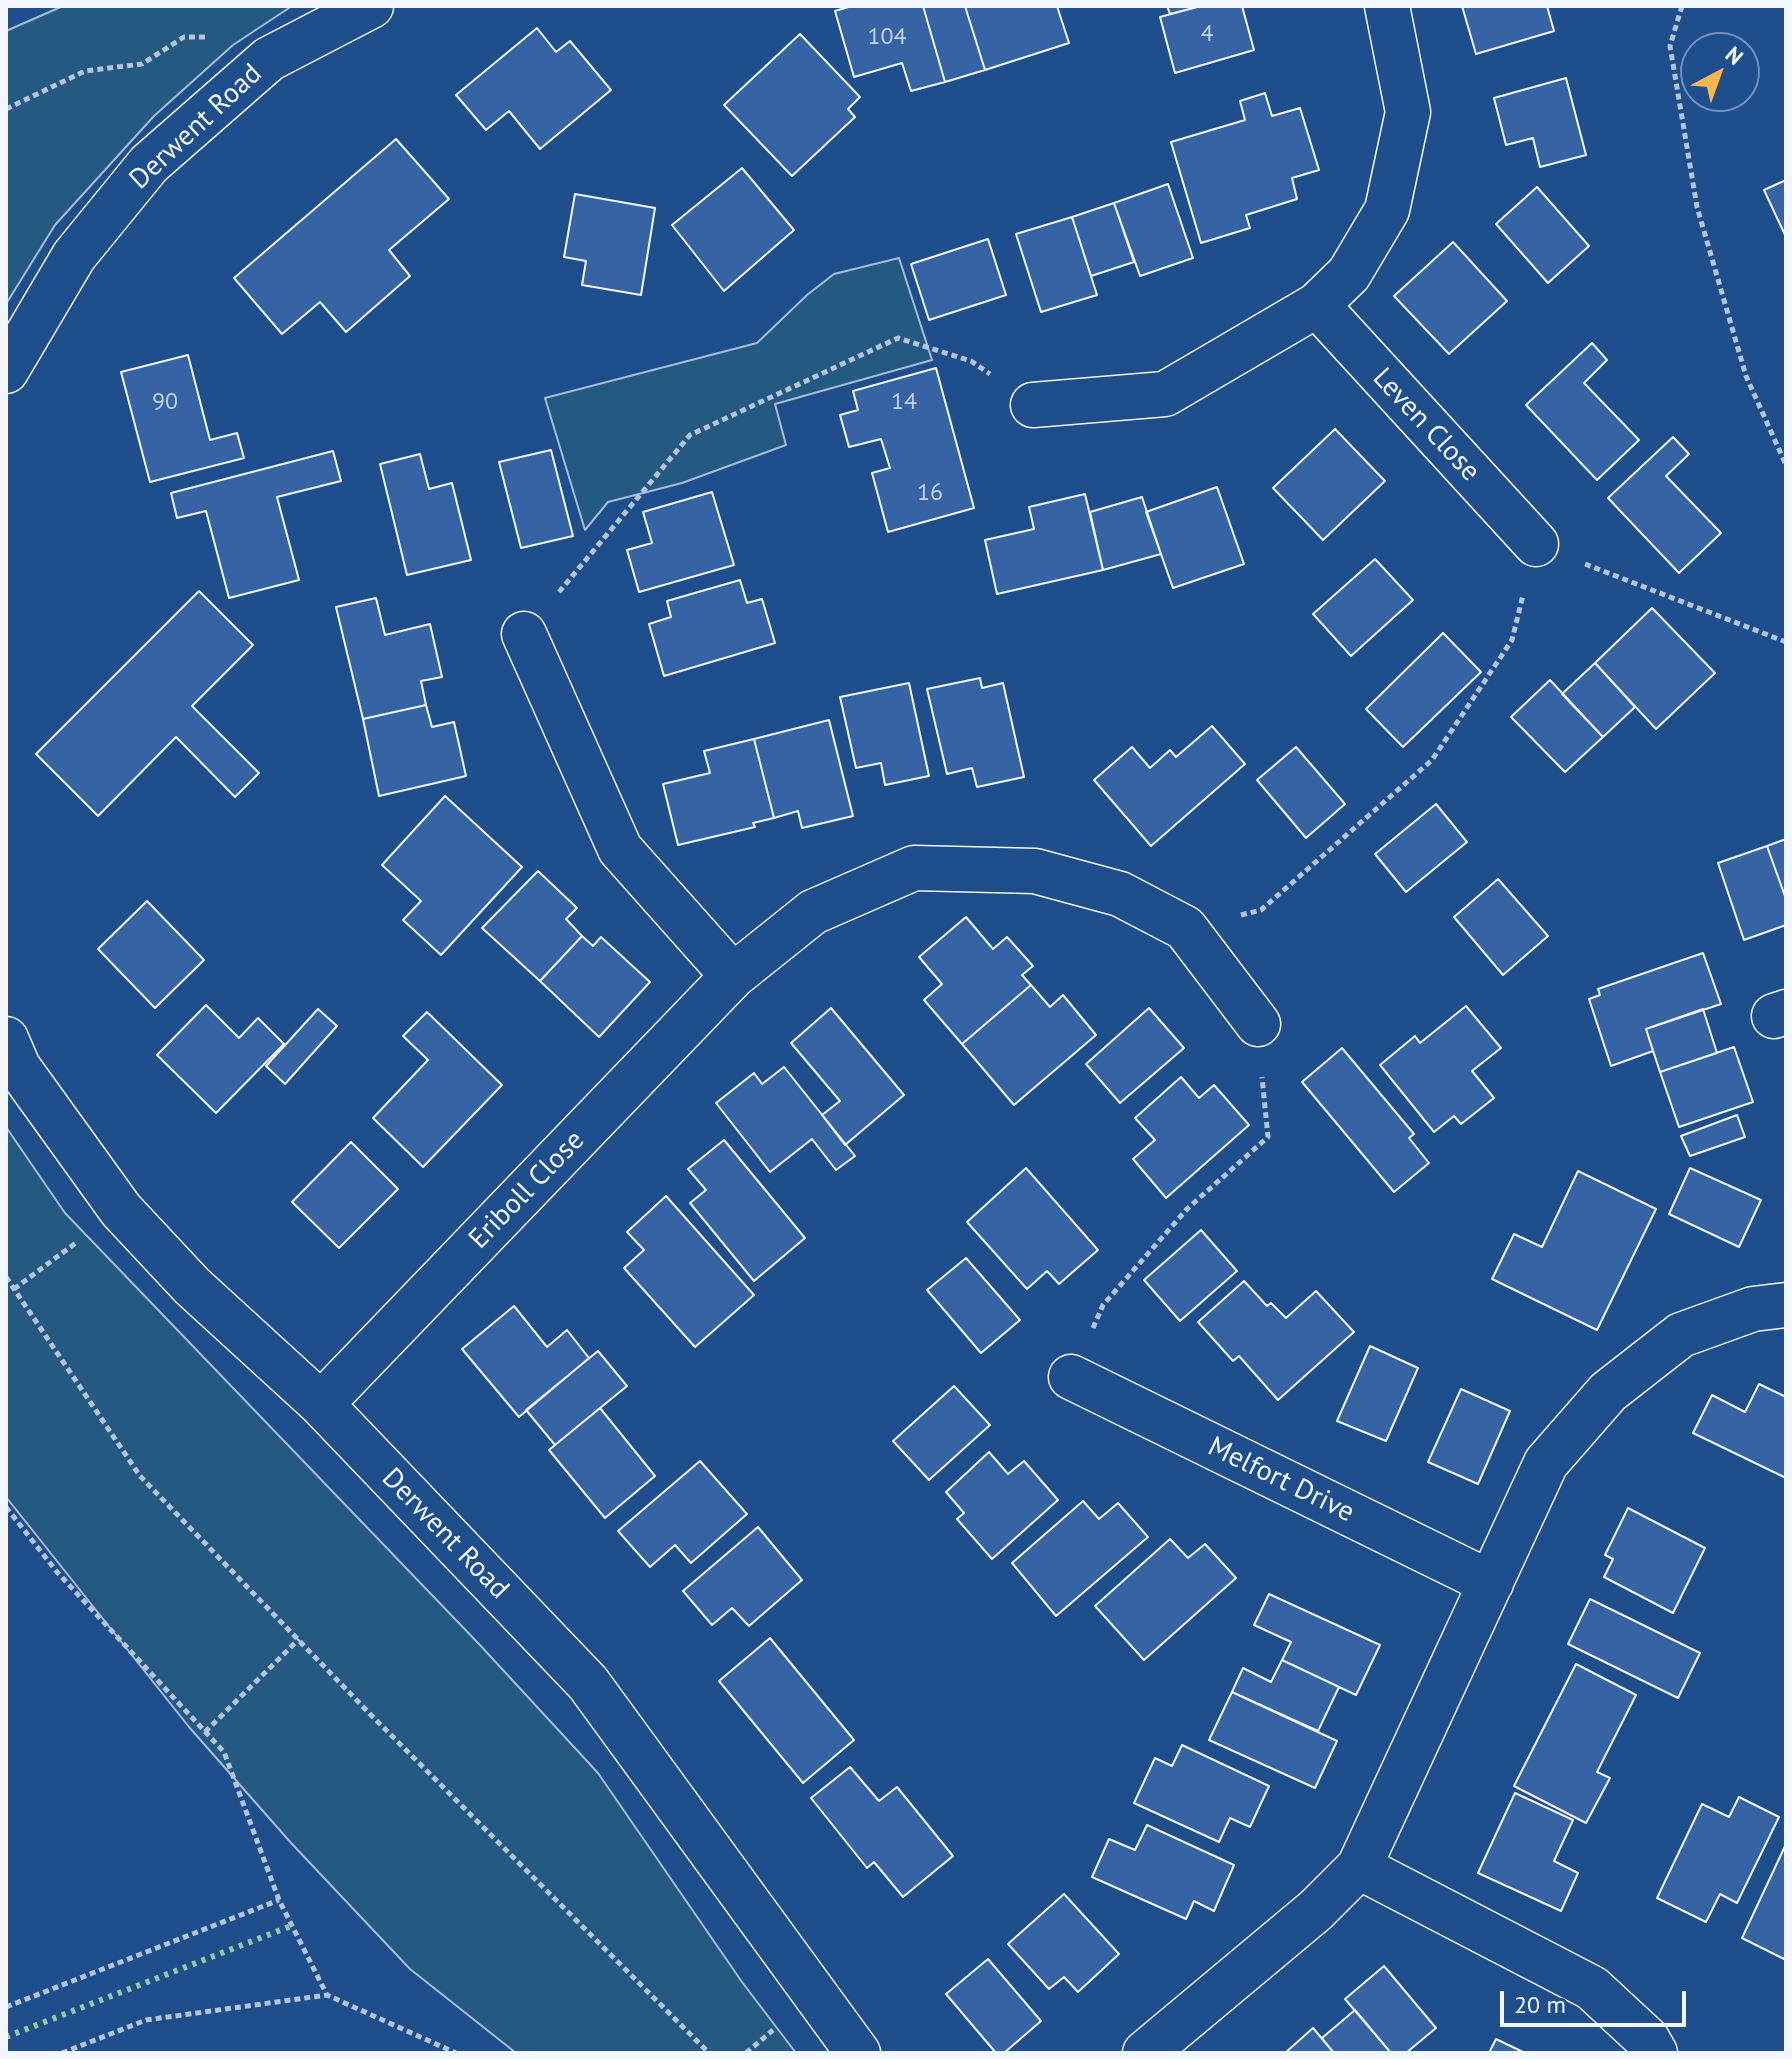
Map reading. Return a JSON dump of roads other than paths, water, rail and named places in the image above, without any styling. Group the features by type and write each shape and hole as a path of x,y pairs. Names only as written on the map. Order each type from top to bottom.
{"street":[{"name":"Derwent Road","path":"6,371 74,256 149,164 269,59 371,6"},
{"path":"1033,405 1165,394 1317,305 1349,274 1387,210 1408,112 1387,6"},
{"name":"Leven Close","path":"1317,305 1536,544"},
{"path":"524,634 620,849 733,976"},
{"name":"Eriboll Close","path":"321,1404 733,976 813,912 914,868 1035,871 1120,894 1185,928 1258,1024"},
{"name":"Derwent Road","path":"6,1039 18,1067 121,1210 192,1286 321,1404 588,1683 858,2053"},
{"path":"1145,2053 1316,1910 1359,1867 1546,1463 1608,1392 1681,1335 1753,1309 1786,1305"},
{"name":"Melfort Drive","path":"1071,1377 1491,1583"},
{"path":"1359,1867 1592,1988 1647,2039 1655,2053"}]}
